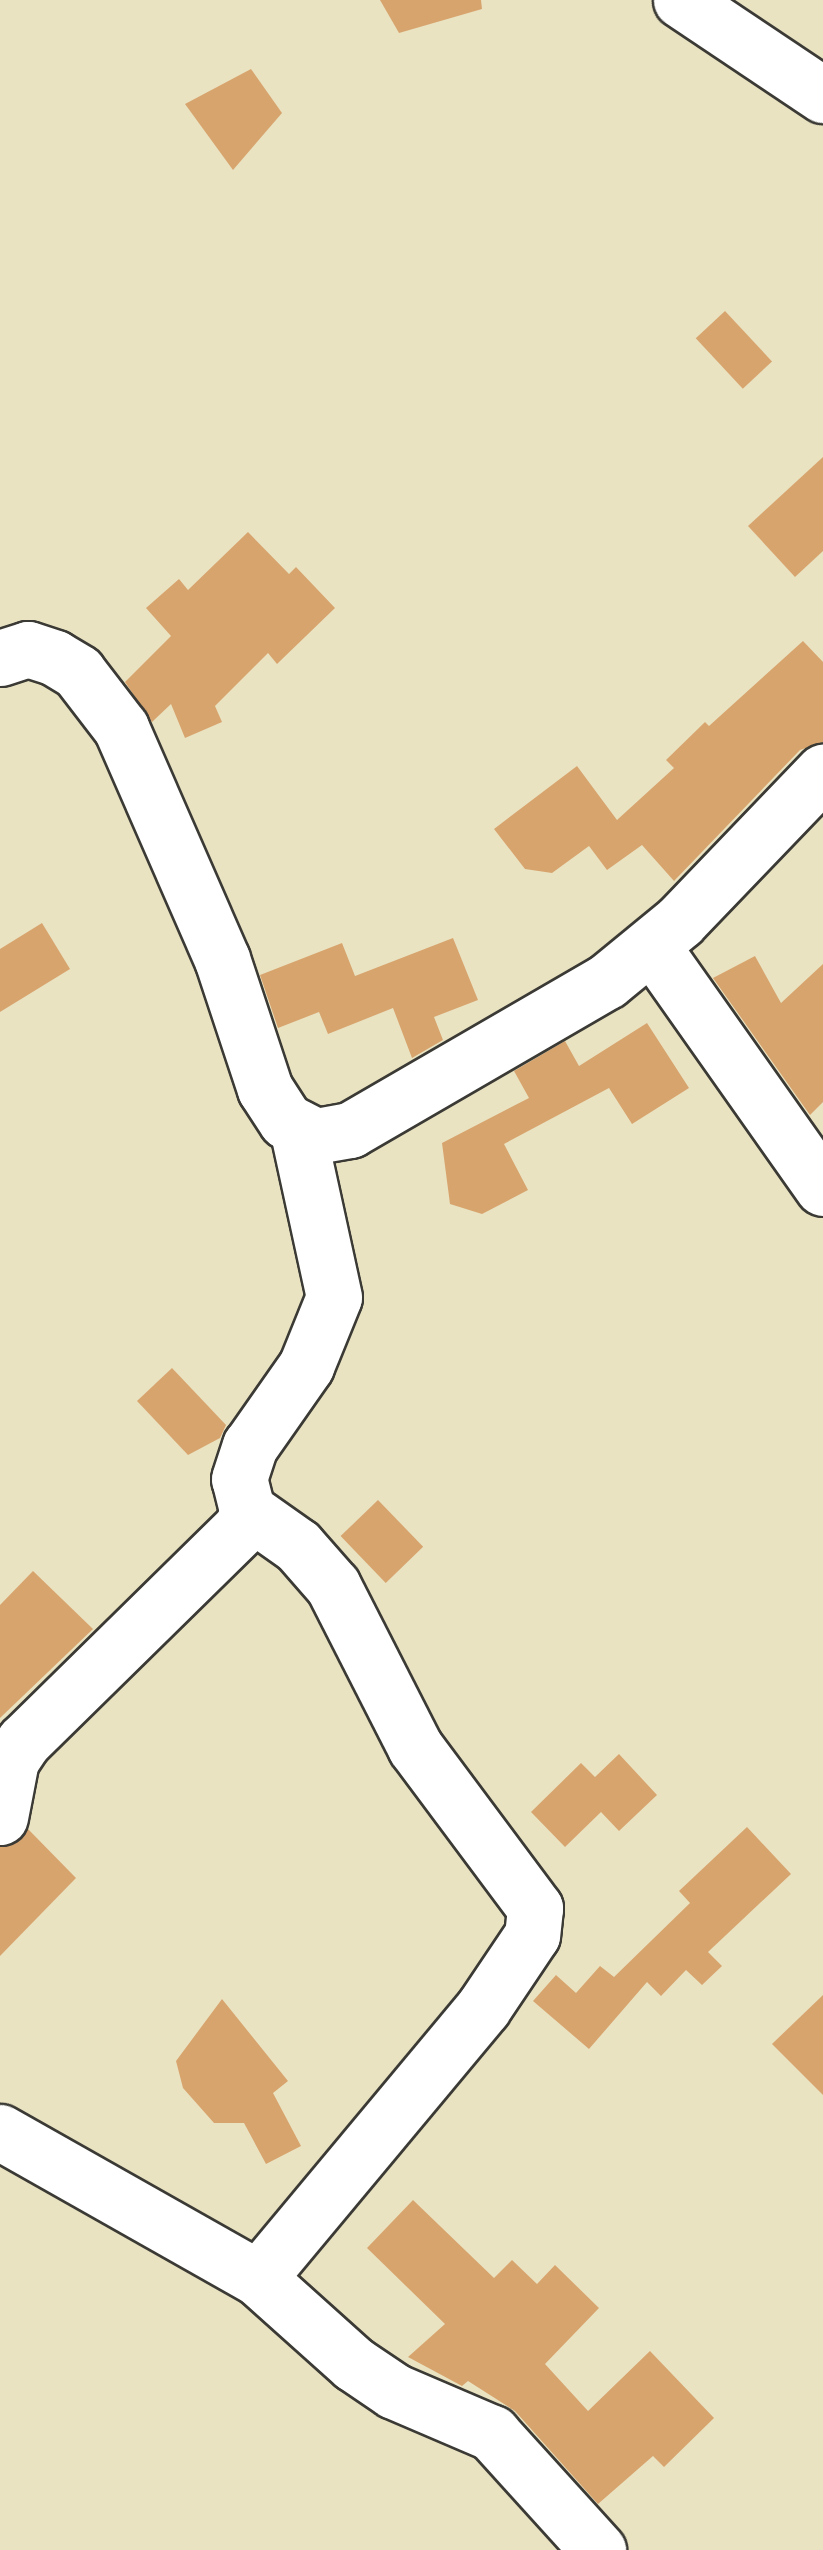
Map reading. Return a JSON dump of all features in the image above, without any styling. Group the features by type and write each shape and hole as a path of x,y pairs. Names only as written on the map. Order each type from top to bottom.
{"street":[{"path":"681,0 823,95"},
{"path":"0,658 28,649 55,658 78,672 122,728 222,960 265,1089 297,1126 316,1136 350,1130 607,981 652,946 823,772"},
{"path":"652,946 823,1188"},
{"path":"0,1817 11,1760 24,1741 226,1547 246,1510 239,1479 250,1446 306,1366 334,1296 297,1126"},
{"path":"246,1510 298,1546 334,1586 415,1747 535,1908 532,1935 484,2008 258,2278"},
{"path":"0,2132 258,2278 354,2364 394,2390 492,2432 598,2550"}],"building":[{"path":"380,0 481,0 482,9 399,33"},
{"path":"251,69 282,113 233,170 185,104"},
{"path":"725,311 772,361 743,389 696,338"},
{"path":"823,457 823,551 795,577 748,526"},
{"path":"248,532 289,574 296,567 335,608 277,664 268,653 215,706 222,722 185,738 171,704 152,722 125,682 171,636 146,608 179,579 188,590"},
{"path":"803,641 823,662 823,742 800,750 674,881 642,845 607,870 589,846 552,873 525,869 494,829 577,766 617,820 674,768 666,760 705,722 709,726"},
{"path":"42,923 70,969 0,1012 0,949"},
{"path":"453,938 478,1000 434,1017 443,1040 412,1058 393,1008 328,1034 319,1012 278,1028 260,975 342,943 355,976"},
{"path":"755,956 781,1003 823,964 823,1102 810,1115 713,978"},
{"path":"647,1023 689,1088 632,1124 609,1088 504,1144 528,1190 482,1214 450,1204 442,1143 529,1098 514,1071 565,1041 579,1066"},
{"path":"172,1368 226,1425 220,1438 188,1455 137,1401"},
{"path":"378,1500 423,1547 386,1583 341,1536"},
{"path":"33,1571 93,1629 0,1718 0,1605"},
{"path":"619,1754 657,1795 619,1831 601,1812 565,1847 531,1812 581,1763 595,1777"},
{"path":"747,1827 791,1874 708,1952 722,1966 702,1985 686,1970 661,1996 647,1982 589,2049 533,2001 556,1975 576,1993 600,1966 614,1977 690,1903 679,1891"},
{"path":"28,1829 76,1878 0,1956 0,1847"},
{"path":"823,1995 823,2095 772,2044"},
{"path":"222,1999 288,2081 273,2093 301,2146 266,2164 244,2123 214,2123 183,2088 176,2061"},
{"path":"413,2200 494,2278 512,2260 537,2284 555,2265 599,2308 545,2364 588,2411 650,2351 714,2418 664,2467 653,2456 598,2504 515,2411 468,2381 462,2386 408,2357 445,2324 367,2248"}]}
